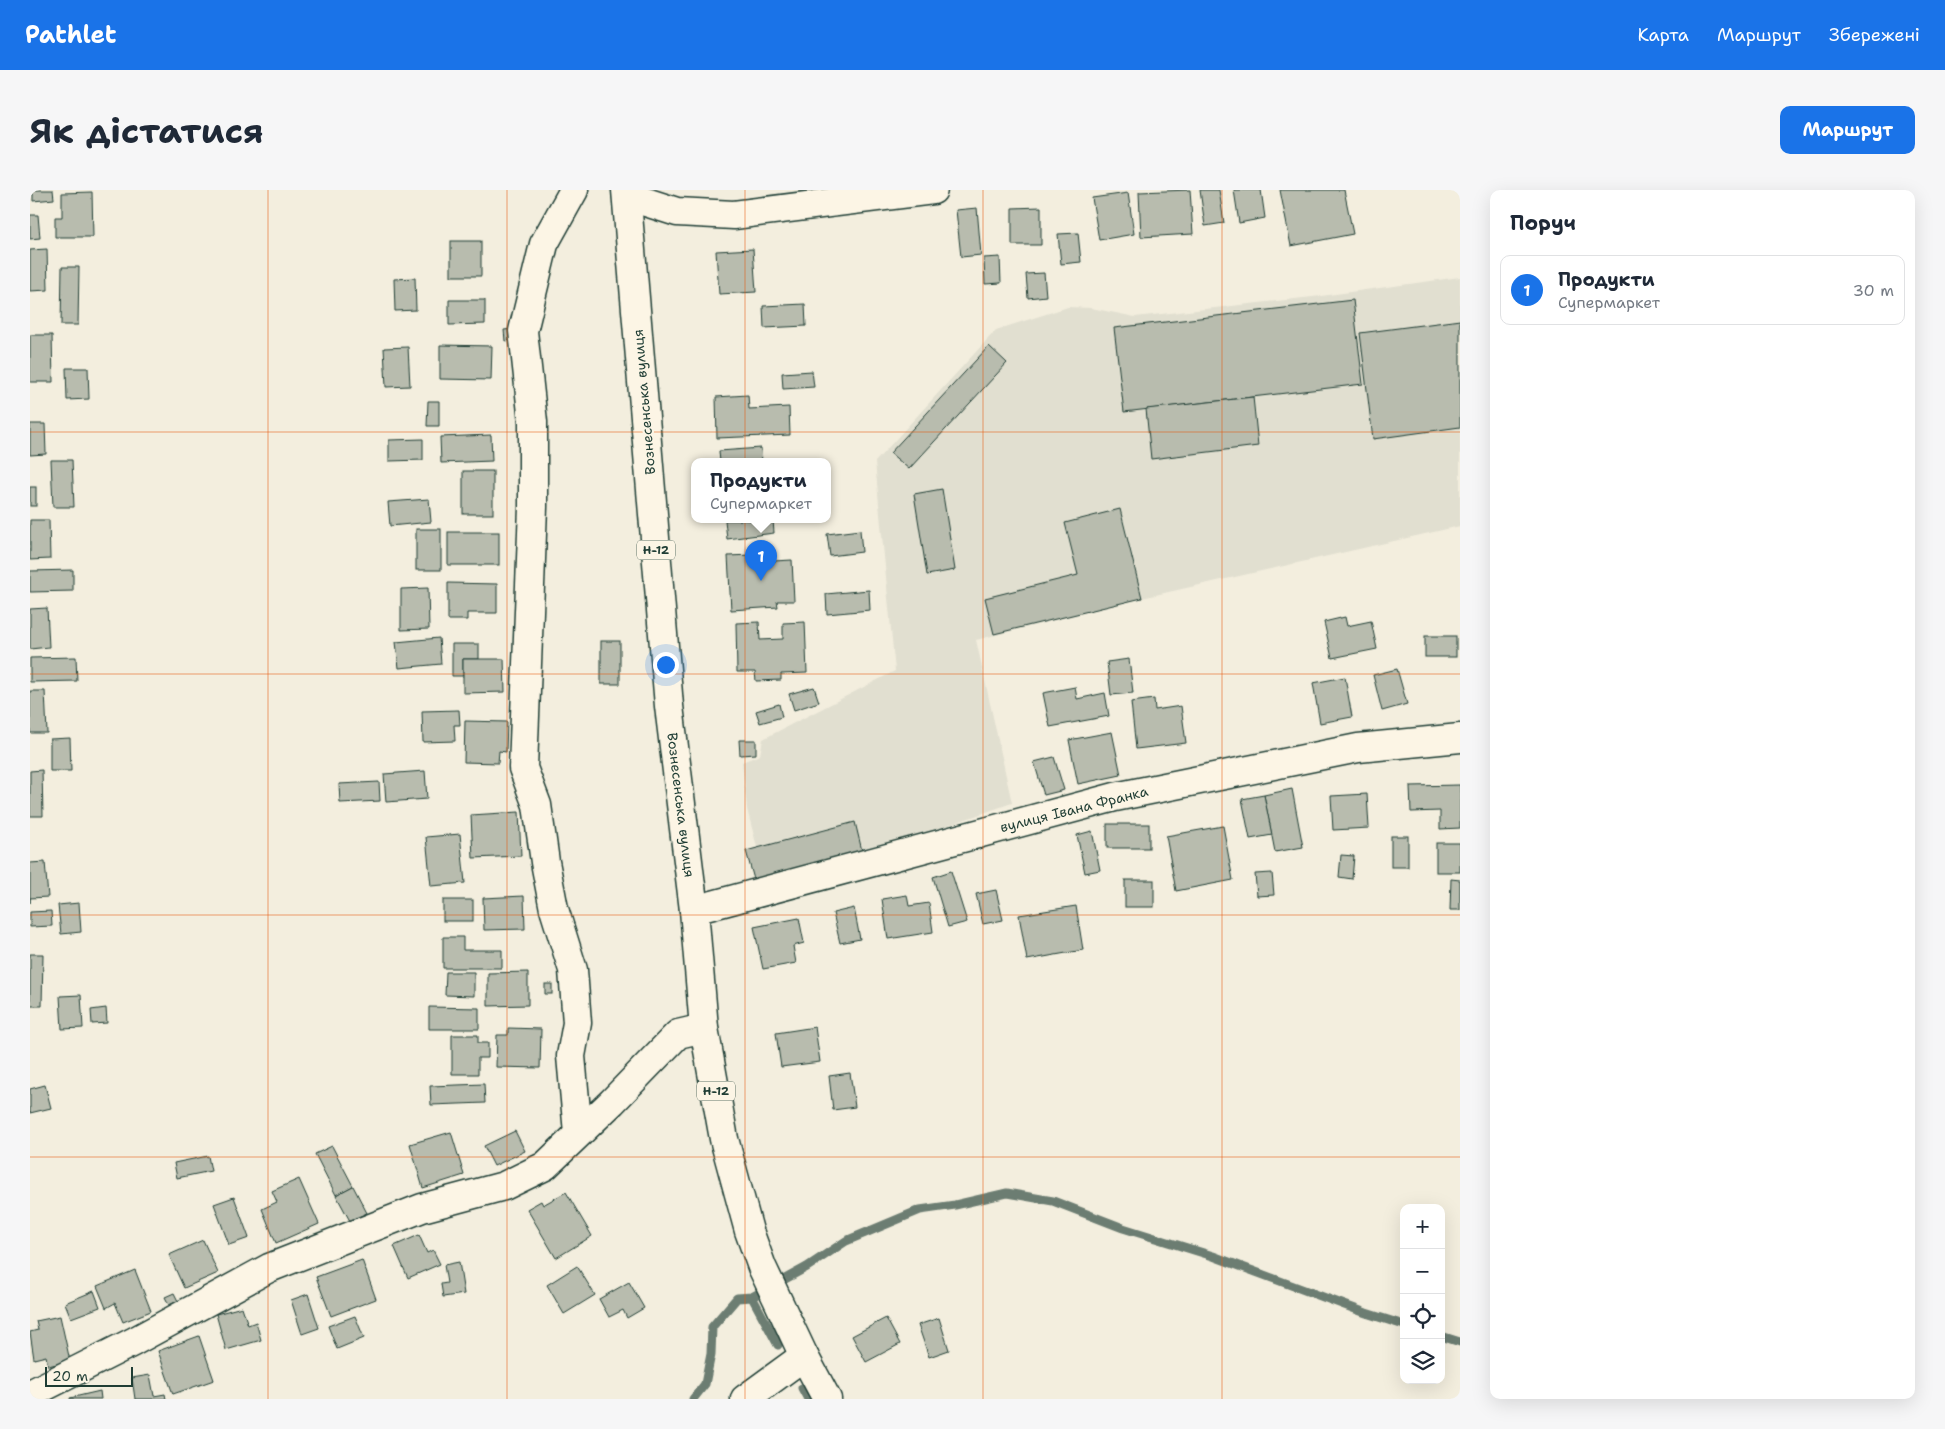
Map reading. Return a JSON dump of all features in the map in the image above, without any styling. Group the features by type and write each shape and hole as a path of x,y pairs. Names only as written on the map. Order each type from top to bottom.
{"street":[{"path":"574,190 544,244 522,331 533,422 533,507 522,768 537,805 554,909 573,970 576,1023 571,1056 578,1133"},
{"path":"626,193 677,212 734,215 933,190"},
{"name":"Вознесенська вулиця","path":"626,193 669,706 694,910 704,1028 724,1139 749,1231 762,1268 804,1356 828,1399"},
{"name":"вулиця Івана Франка","path":"694,910 1115,797 1358,748 1460,738"},
{"path":"30,1394 133,1342 269,1268 422,1208 504,1186 545,1166 612,1102 678,1034 704,1028"},
{"path":"745,1399 804,1356"}],"shaded area":[{"path":"1460,277 1460,526 1142,598 976,640 1012,803 863,855 755,883 746,851 757,847 747,809 742,762 760,755 763,739 895,671 875,462 996,330 1068,307 1091,308 1135,317 1321,296"}],"building":[{"path":"30,190 53,190 54,199 33,201 33,194 30,195"},
{"path":"1190,190 1193,234 1141,237 1139,192"},
{"path":"1200,190 1219,190 1224,223 1205,226"},
{"path":"1234,190 1261,190 1265,218 1239,223"},
{"path":"1280,190 1344,190 1353,234 1291,246"},
{"path":"92,192 93,237 55,237 55,217 62,217 62,193"},
{"path":"1128,193 1134,234 1099,240 1092,198"},
{"path":"1041,207 1041,245 1012,245 1012,208"},
{"path":"977,208 981,255 961,257 956,210"},
{"path":"30,215 38,215 40,238 30,239"},
{"path":"1078,233 1081,262 1061,264 1058,234"},
{"path":"451,241 481,241 481,276 451,276"},
{"path":"47,249 48,290 30,291 30,250"},
{"path":"753,249 756,292 719,294 716,251"},
{"path":"1000,257 1001,283 985,284 984,258"},
{"path":"62,267 79,267 78,325 61,325"},
{"path":"1044,273 1046,296 1028,298 1026,274"},
{"path":"415,278 416,310 395,311 394,279"},
{"path":"449,300 485,300 485,324 449,325"},
{"path":"1353,300 1363,384 1124,412 1114,328"},
{"path":"805,304 806,326 764,328 763,306"},
{"path":"1460,320 1460,427 1373,439 1360,333"},
{"path":"513,329 513,340 505,341 504,330"},
{"path":"30,335 52,335 53,382 30,382"},
{"path":"440,345 492,346 491,380 440,379"},
{"path":"989,346 1007,363 909,469 890,453"},
{"path":"408,347 410,386 386,387 384,348"},
{"path":"66,368 88,368 89,399 67,400"},
{"path":"812,371 814,387 783,389 782,373"},
{"path":"748,395 749,409 789,407 790,435 717,438 716,397"},
{"path":"1253,397 1258,446 1151,459 1146,409"},
{"path":"428,401 439,401 439,426 427,426"},
{"path":"30,424 45,424 46,454 30,455"},
{"path":"491,435 492,461 441,463 440,437"},
{"path":"423,439 423,460 389,461 389,440"},
{"path":"761,448 762,458 720,458 719,451"},
{"path":"51,460 72,460 74,507 53,507"},
{"path":"463,471 493,471 493,514 463,514"},
{"path":"30,487 36,487 36,506 30,506"},
{"path":"942,489 955,570 927,575 914,494"},
{"path":"429,499 431,522 390,526 388,502"},
{"path":"1120,509 1142,598 994,634 985,598 1078,575 1065,523"},
{"path":"30,520 49,520 50,559 30,560"},
{"path":"725,523 773,523 774,533 727,539"},
{"path":"416,529 441,529 441,570 416,570"},
{"path":"860,530 862,552 830,556 827,534"},
{"path":"448,532 499,532 499,565 448,565"},
{"path":"774,554 774,561 792,560 794,601 777,601 778,607 731,610 728,556"},
{"path":"73,570 73,591 30,592 30,571"},
{"path":"448,583 497,584 497,613 467,613 467,620 448,620"},
{"path":"428,588 429,629 401,630 401,589"},
{"path":"869,590 870,610 827,614 826,594"},
{"path":"47,608 49,647 30,649 30,609"},
{"path":"1345,617 1347,626 1371,621 1377,649 1332,658 1324,622"},
{"path":"759,622 760,640 783,639 783,623 805,622 807,673 781,674 781,680 756,681 755,672 737,672 736,623"},
{"path":"1425,636 1456,636 1456,657 1425,657"},
{"path":"439,638 441,664 399,668 396,642"},
{"path":"601,641 620,641 620,684 601,684"},
{"path":"452,644 479,644 479,659 463,659 463,676 452,676"},
{"path":"76,657 77,681 30,682 30,658"},
{"path":"463,659 504,659 505,692 463,693"},
{"path":"1129,659 1133,693 1111,695 1107,662"},
{"path":"1397,669 1407,704 1382,711 1373,675"},
{"path":"1345,677 1352,717 1320,723 1313,683"},
{"path":"814,687 819,702 794,710 789,694"},
{"path":"1075,687 1077,699 1105,693 1109,716 1050,727 1043,693"},
{"path":"30,691 45,691 47,733 30,733"},
{"path":"1154,699 1155,710 1181,706 1186,743 1136,749 1131,702"},
{"path":"779,704 782,717 760,723 756,711"},
{"path":"459,710 460,725 454,725 455,741 423,742 422,711"},
{"path":"465,721 507,722 506,752 499,751 498,763 464,762"},
{"path":"1112,732 1121,775 1078,784 1069,740"},
{"path":"70,738 71,771 50,771 50,739"},
{"path":"739,740 756,740 756,754 740,755"},
{"path":"1054,757 1064,790 1044,795 1034,762"},
{"path":"42,770 43,816 30,816 30,771"},
{"path":"425,771 427,799 386,802 384,774"},
{"path":"379,782 380,801 340,803 339,784"},
{"path":"1460,785 1460,828 1440,829 1440,811 1411,812 1410,786"},
{"path":"1292,789 1303,847 1275,852 1264,795"},
{"path":"1367,794 1369,828 1333,830 1331,796"},
{"path":"1264,795 1272,835 1250,839 1242,799"},
{"path":"519,812 521,856 473,858 471,815"},
{"path":"855,822 863,855 755,883 746,851"},
{"path":"1107,824 1149,824 1149,848 1107,848"},
{"path":"1223,826 1233,880 1176,891 1166,836"},
{"path":"1092,831 1100,870 1085,873 1077,835"},
{"path":"460,834 465,883 431,886 426,837"},
{"path":"1391,836 1408,836 1408,867 1391,867"},
{"path":"1436,843 1460,843 1460,872 1436,872"},
{"path":"1341,855 1354,856 1352,879 1339,877"},
{"path":"45,862 48,897 30,898 30,863"},
{"path":"951,871 967,922 948,927 933,877"},
{"path":"1272,873 1274,895 1257,896 1255,874"},
{"path":"1451,879 1460,880 1460,910 1450,910"},
{"path":"1125,880 1154,880 1154,907 1125,907"},
{"path":"996,890 1003,920 983,924 976,894"},
{"path":"907,895 909,906 929,903 933,932 888,939 882,899"},
{"path":"524,896 525,929 484,930 483,898"},
{"path":"443,900 473,900 473,921 443,921"},
{"path":"79,903 81,932 61,934 58,905"},
{"path":"1076,906 1083,950 1027,960 1019,915"},
{"path":"854,908 860,939 840,943 833,913"},
{"path":"51,911 52,926 30,927 30,912"},
{"path":"799,918 804,943 793,946 796,963 763,969 754,927"},
{"path":"443,937 463,937 463,950 502,950 502,968 443,968"},
{"path":"30,954 43,954 42,1006 30,1006"},
{"path":"446,972 474,972 474,996 445,995"},
{"path":"528,972 528,1005 488,1006 488,973"},
{"path":"545,984 552,984 552,994 545,994"},
{"path":"81,995 83,1028 62,1029 60,996"},
{"path":"429,1007 479,1008 479,1029 429,1029"},
{"path":"106,1008 107,1023 92,1024 91,1010"},
{"path":"815,1027 820,1062 781,1067 776,1033"},
{"path":"508,1028 541,1029 540,1068 496,1067 497,1035 508,1035"},
{"path":"452,1035 478,1035 478,1043 488,1043 488,1058 478,1058 478,1074 452,1074"},
{"path":"850,1073 855,1107 833,1110 829,1076"},
{"path":"484,1084 485,1103 431,1105 430,1086"},
{"path":"45,1085 51,1108 30,1113 30,1089"},
{"path":"515,1131 525,1151 494,1166 484,1146"},
{"path":"451,1132 464,1175 423,1188 410,1144"},
{"path":"332,1146 353,1186 336,1195 315,1154"},
{"path":"208,1156 211,1171 177,1178 174,1163"},
{"path":"299,1179 319,1224 276,1243 262,1209 277,1202 272,1191"},
{"path":"353,1186 367,1213 350,1221 336,1195"},
{"path":"566,1192 592,1236 556,1258 527,1209 541,1201 543,1205"},
{"path":"234,1197 249,1238 229,1245 214,1204"},
{"path":"419,1235 427,1253 433,1250 440,1264 408,1278 394,1246"},
{"path":"203,1240 218,1273 184,1288 169,1255"},
{"path":"362,1260 376,1299 331,1316 316,1277"},
{"path":"459,1262 464,1294 443,1297 441,1284 447,1283 444,1265"},
{"path":"577,1266 595,1295 564,1314 547,1285"},
{"path":"135,1270 151,1311 123,1322 115,1303 106,1308 97,1286"},
{"path":"629,1282 644,1308 627,1318 623,1310 609,1317 599,1299"},
{"path":"94,1291 100,1307 71,1318 65,1303"},
{"path":"174,1293 178,1301 169,1305 165,1297"},
{"path":"308,1294 319,1328 302,1334 291,1300"},
{"path":"242,1307 248,1325 256,1322 261,1340 226,1350 216,1314"},
{"path":"60,1316 70,1361 48,1366 46,1356 34,1359 30,1332 38,1330 36,1321"},
{"path":"355,1316 364,1338 337,1349 328,1326"},
{"path":"886,1318 900,1344 866,1362 852,1336"},
{"path":"939,1318 949,1350 929,1357 918,1325"},
{"path":"199,1336 214,1380 173,1394 158,1351"},
{"path":"150,1375 154,1396 165,1394 166,1399 135,1399 132,1378"},
{"path":"100,1391 101,1399 70,1399 70,1398"}],"waterway":[{"path":"693,1399 705,1384 711,1354 712,1327 737,1298 752,1297 807,1267 846,1241 920,1210 955,1205 1007,1193 1053,1201 1123,1228 1213,1256 1400,1324"},
{"path":"752,1297 778,1345"},
{"path":"1445,1337 1460,1342"},
{"path":"802,1388 808,1399"}],"place":[{"name":"Продукти","path":"761,581"}]}
